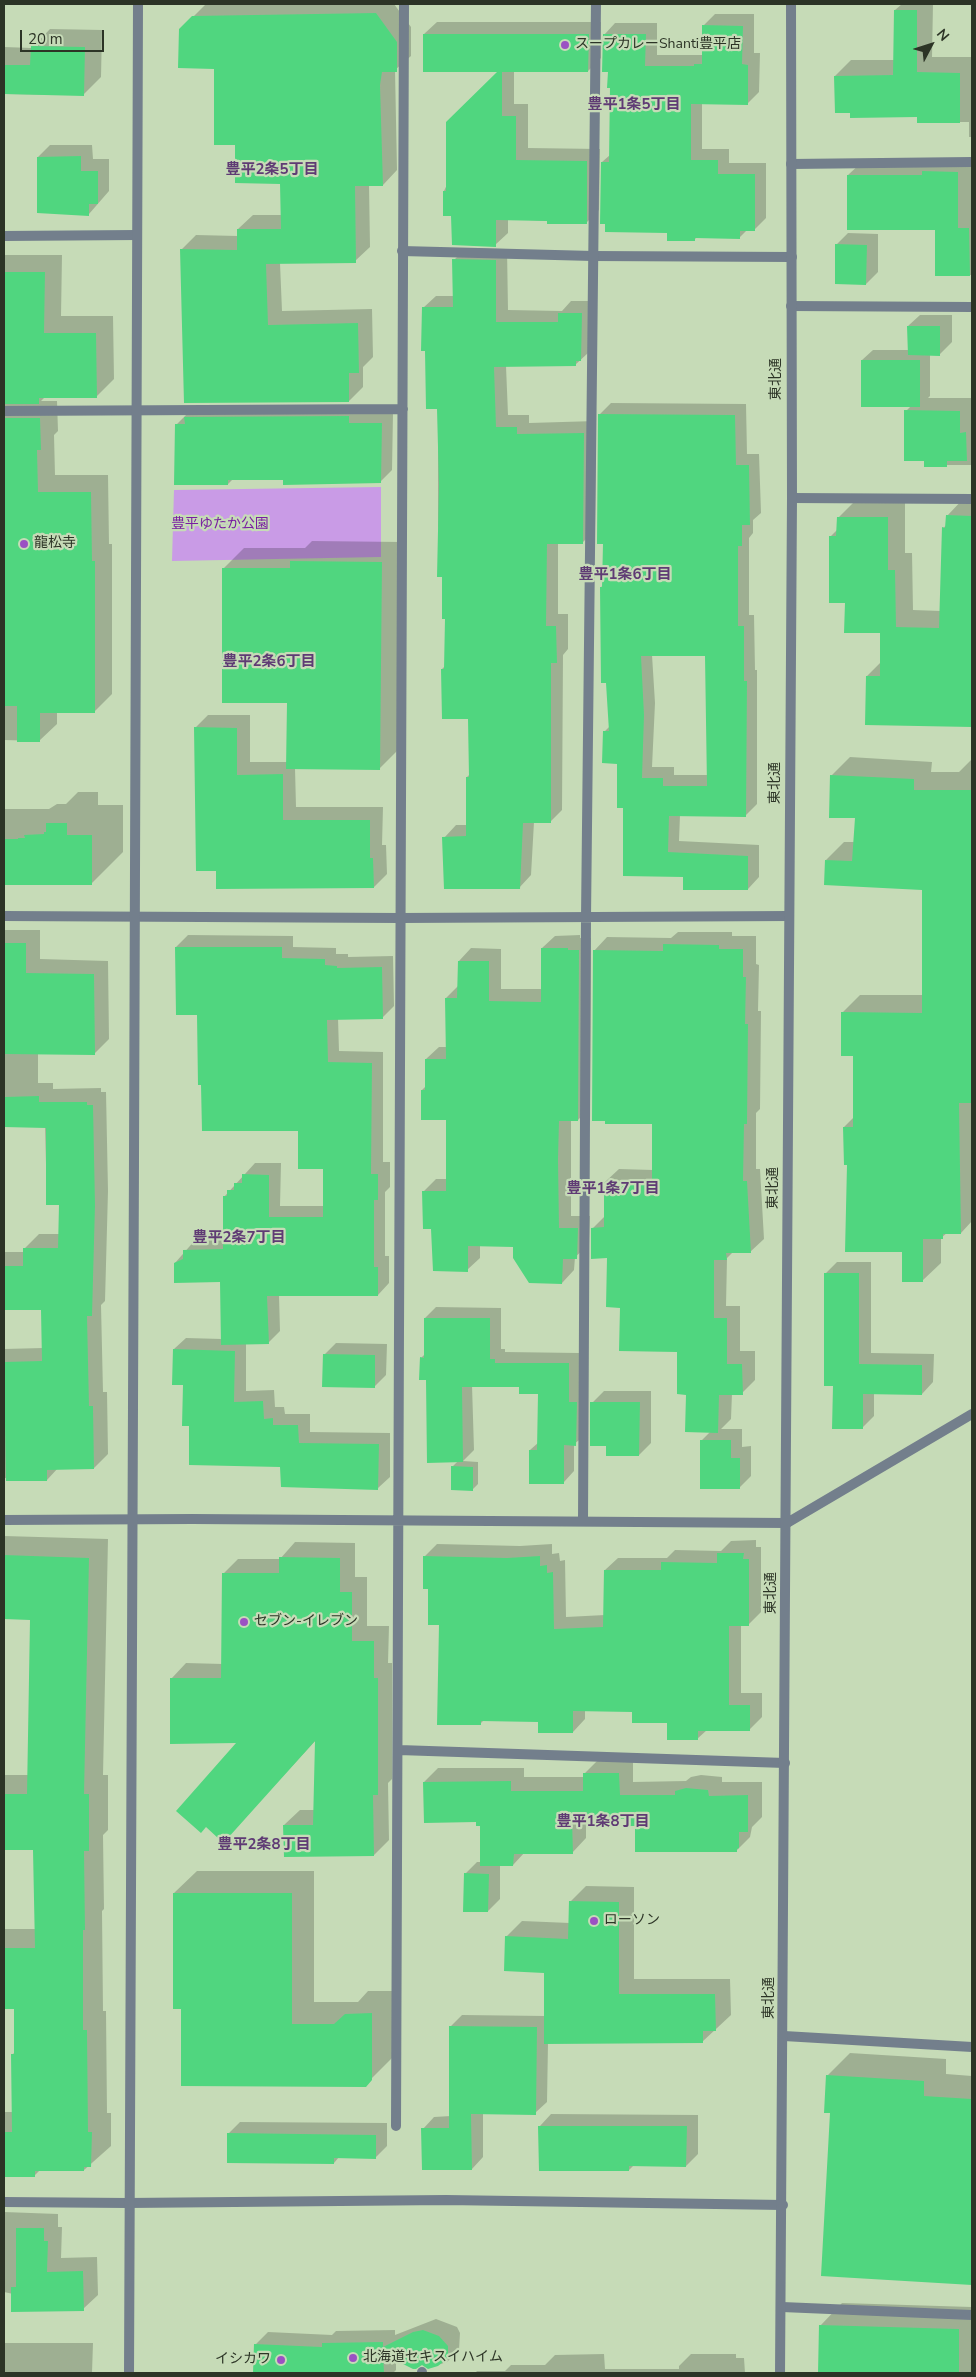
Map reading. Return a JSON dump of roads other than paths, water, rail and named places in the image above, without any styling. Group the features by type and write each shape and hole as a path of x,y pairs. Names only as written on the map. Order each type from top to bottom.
{"street":[{"path":"129,2373 130,1521 135,917 138,4"},
{"path":"396,2126 399,1750 398,1521 404,4"},
{"path":"583,1520 586,918 596,4"},
{"name":"東北通","path":"780,2373 783,2205 792,498 791,4"},
{"path":"791,164 972,162"},
{"path":"4,236 137,235"},
{"path":"402,251 593,256 792,257"},
{"path":"791,306 972,307"},
{"path":"4,410 403,409"},
{"path":"792,498 972,499"},
{"path":"4,916 586,918 789,916"},
{"path":"4,1520 787,1522 972,1414"},
{"path":"399,1750 785,1763"},
{"path":"784,2036 972,2047"},
{"path":"4,2202 128,2203 446,2200 783,2205"},
{"path":"782,2307 972,2315"}],"place":[{"name":"スープカレーShanti豊平店","path":"565,45"},
{"name":"龍松寺","path":"24,544"},
{"name":"セブン-イレブン","path":"244,1622"},
{"name":"ローソン","path":"594,1921"},
{"name":"北海道セキスイハイム","path":"353,2358"},
{"name":"イシカワ","path":"281,2360"}],"district":[{"name":"豊平1条5丁目","path":"634,105"},
{"name":"豊平2条5丁目","path":"272,170"},
{"name":"豊平1条6丁目","path":"625,575"},
{"name":"豊平2条6丁目","path":"269,662"},
{"name":"豊平1条7丁目","path":"613,1189"},
{"name":"豊平2条7丁目","path":"239,1238"},
{"name":"豊平1条8丁目","path":"603,1822"},
{"name":"豊平2条8丁目","path":"264,1845"}],"park label":[{"name":"豊平ゆたか公園","path":"220,525"}]}
